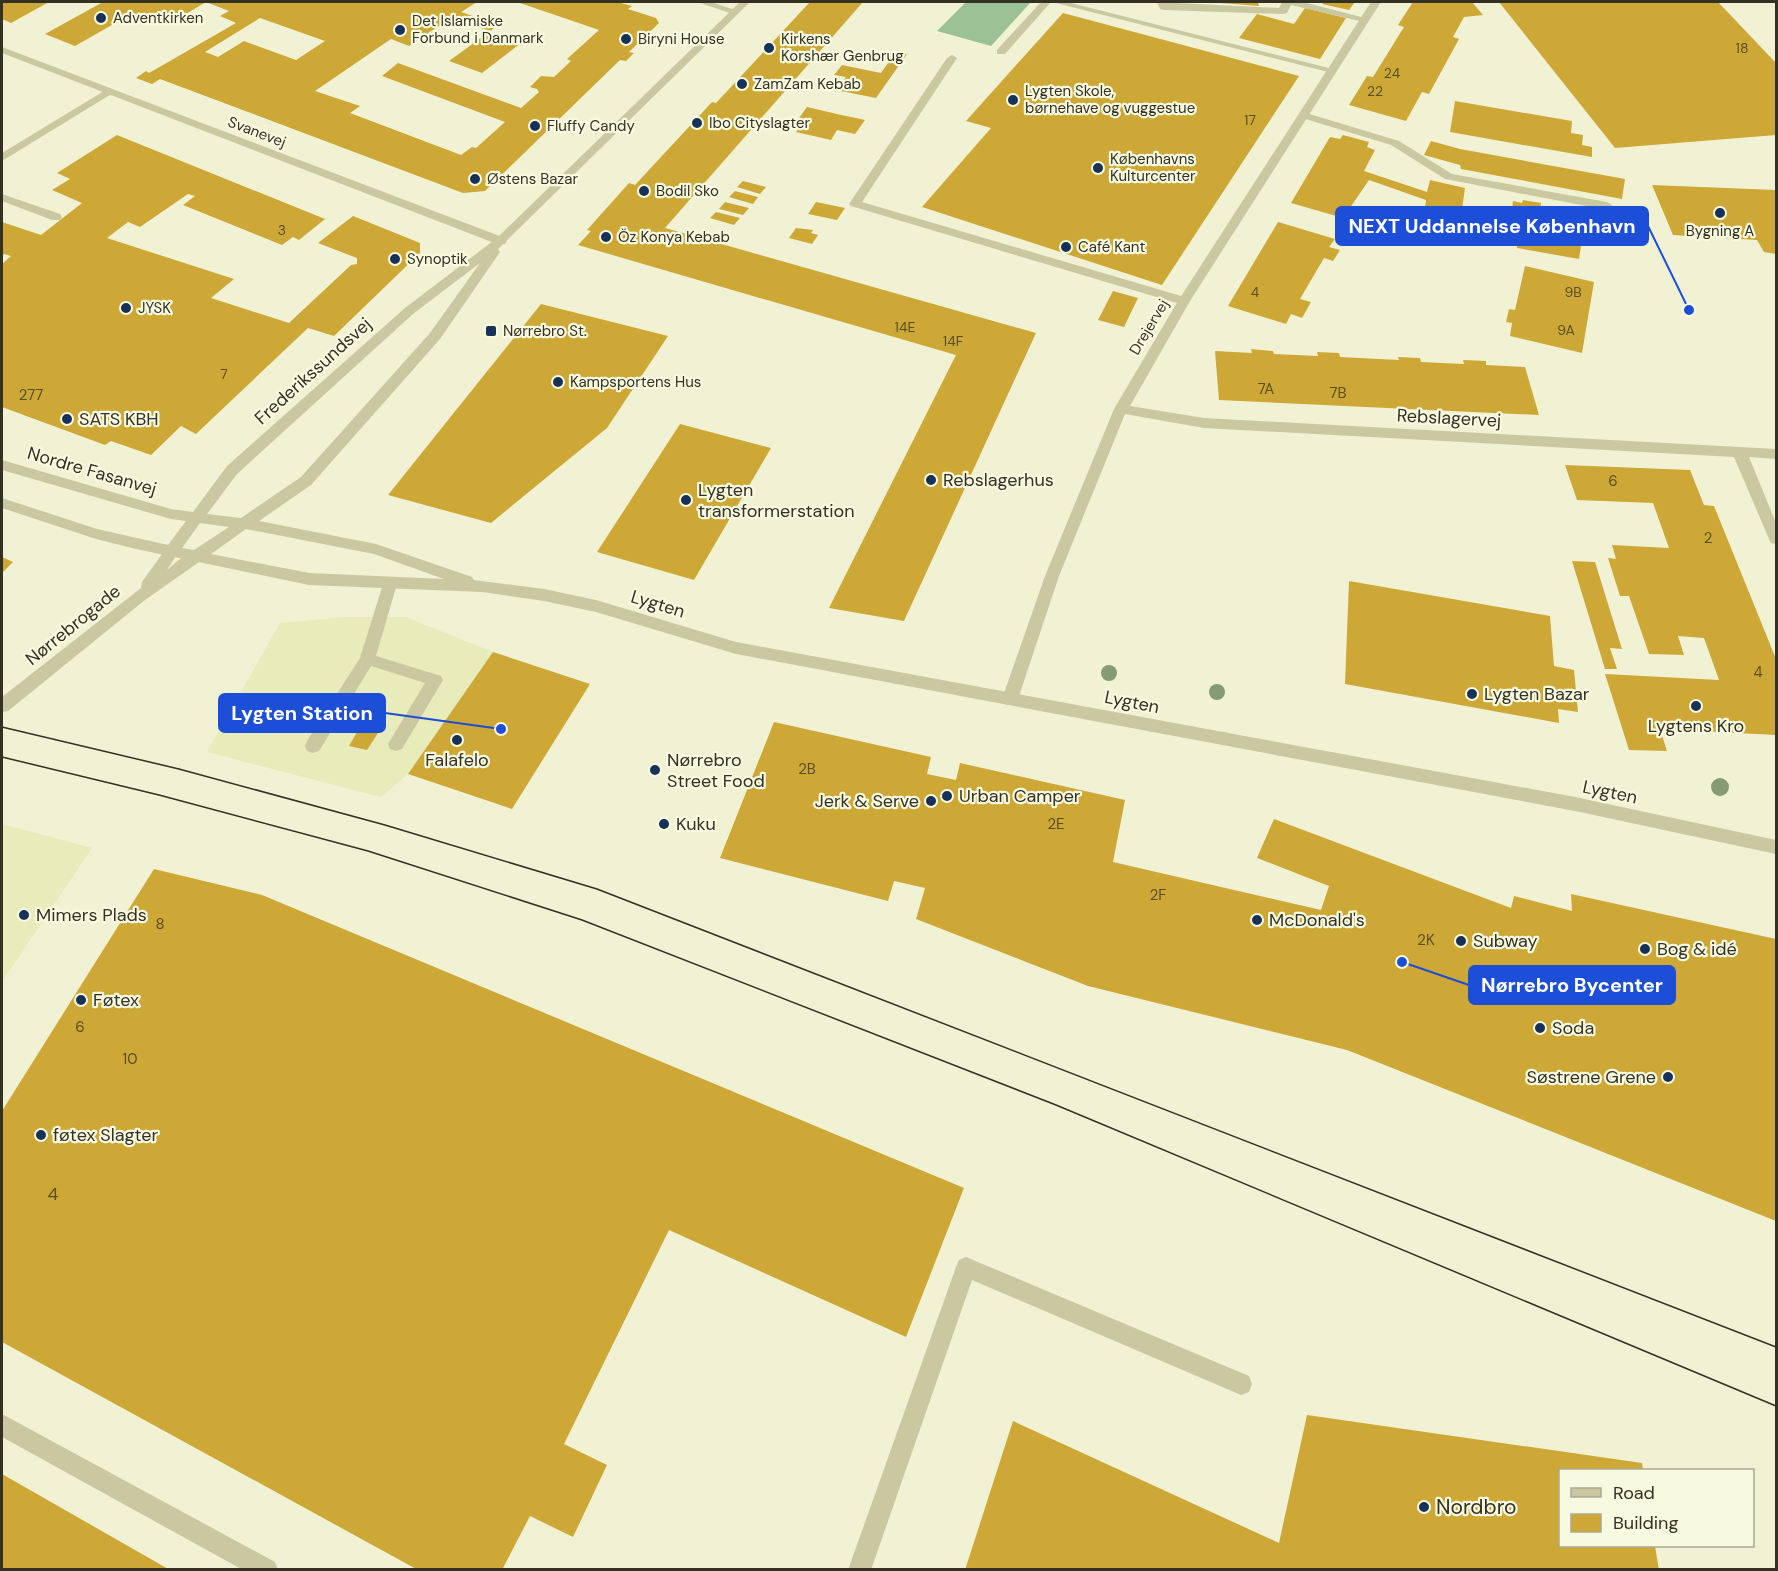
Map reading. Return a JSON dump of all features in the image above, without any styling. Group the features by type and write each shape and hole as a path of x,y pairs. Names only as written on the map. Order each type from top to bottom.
{"street":[{"path":"702,2 733,11"},
{"name":"Frederikssundsvej","path":"172,551 232,470 409,311 501,241 743,2"},
{"path":"1001,52 1046,2"},
{"path":"1057,2 1332,70"},
{"path":"1162,2 1164,7 1283,11 1287,2"},
{"path":"1292,2 1365,19"},
{"name":"Drejervej","path":"1010,699 1052,576 1120,409 1184,301 1376,2"},
{"name":"Svanevej","path":"2,50 501,241"},
{"path":"952,58 855,204 1184,301"},
{"path":"2,158 109,91"},
{"path":"1303,115 1395,143 1449,177 1607,206"},
{"path":"2,197 56,217"},
{"name":"Frederikssundsvej","path":"197,556 306,481 435,336 501,241"},
{"name":"Rebslagervej","path":"1120,409 1204,423 1776,453"},
{"path":"1739,452 1776,539"},
{"name":"Nordre Fasanvej","path":"2,465 171,514 243,524"},
{"name":"Lygten","path":"2,503 96,534 136,544 309,579 482,586 596,606 736,648 1575,804 1776,847"},
{"name":"Lygten","path":"243,524 376,549 482,586"},
{"name":"Nørrebrogade","path":"140,596 172,551"},
{"name":"Nørrebrogade","path":"2,706 140,596 197,556"},
{"path":"313,746 367,659 390,584"},
{"path":"367,659 435,680 396,744"},
{"path":"859,1569 966,1267 1241,1384"},
{"path":"2,1425 267,1569"}],"shaded area":[{"path":"966,2 1030,3 991,46 937,31"},
{"path":"345,617 406,617 493,652 408,774 381,797 207,752 280,623"},
{"name":"Mimers Plads","path":"2,824 92,848 2,982"}],"building":[{"path":"2,2 49,2 11,23 2,19"},
{"path":"103,2 206,2 169,24 143,14 133,20 126,17 75,46 45,34"},
{"path":"206,2 477,2 461,12 499,25 490,31 452,18 428,33 431,34 427,37 424,36 409,46 391,39 315,91 360,106 350,113 461,155 472,147 476,148 505,122 382,76 398,63 521,108 539,92 530,87 541,76 554,77 571,61 567,59 599,30 517,2 617,2 632,6 628,9 656,18 659,23 629,52 634,53 626,61 620,60 485,191 463,193 160,79 152,84 136,78 146,71 149,73 236,23 220,16 229,11","holes":["260,18 325,41 296,60 244,41 218,57 205,52"]},
{"path":"810,2 863,2 665,228 1036,333 904,621 829,608 956,355 578,245 591,231 587,230 629,183 635,185 712,102 716,103"},
{"path":"1258,2 1259,6 1221,3"},
{"path":"1324,2 1355,2 1349,10 1322,4"},
{"path":"1413,2 1472,2 1483,15 1464,17 1453,37 1459,39 1429,94 1422,92 1406,121 1349,105 1367,76 1373,77 1404,27 1398,25"},
{"path":"1499,2 1718,2 1776,63 1776,135 1615,148"},
{"path":"1305,8 1346,18 1320,59 1239,38 1257,14 1294,24"},
{"name":"Københavns Kulturcenter","path":"1063,13 1299,76 1162,285 922,207 991,128 966,121"},
{"path":"489,32 521,43 482,73 449,61"},
{"path":"896,52 907,54 876,98 836,90 846,77 834,75 842,65 881,73"},
{"path":"1455,101 1572,121 1571,133 1583,135 1582,145 1592,147 1592,157 1450,132"},
{"path":"807,107 865,120 855,134 837,130 831,140 796,132 802,123 797,121"},
{"path":"117,135 325,219 299,240 293,237 282,245 183,205 195,196 188,194 140,227 128,222 107,238 234,279 211,298 289,323 351,265 357,264 357,258 318,243 353,216 420,243 420,253 334,336 308,328 196,434 181,426 151,455 111,441 105,445 2,407 2,264 11,256 4,254 2,256 2,222 41,235 82,203 52,190 70,179 57,173"},
{"path":"1343,135 1369,142 1367,147 1375,150 1364,171 1427,192 1430,180 1465,188 1462,209 1473,211 1473,219 1517,227 1516,234 1519,234 1522,212 1512,210 1513,201 1541,203 1538,238 1581,246 1579,259 1517,248 1516,238 1423,221 1426,200 1369,180 1343,218 1291,203 1330,137 1340,139"},
{"path":"1431,141 1460,149 1625,179 1622,199 1461,169 1460,165 1424,155"},
{"path":"743,181 766,187 760,194 737,187"},
{"name":"Bygning A","path":"1652,185 1776,190 1776,254 1764,252 1757,240 1673,235"},
{"path":"735,191 758,197 753,204 729,197"},
{"path":"725,202 749,208 743,215 719,209"},
{"path":"816,202 845,208 837,220 808,214"},
{"path":"716,212 740,218 734,225 710,218"},
{"path":"1278,222 1335,239 1329,247 1340,250 1333,261 1324,258 1300,299 1311,302 1302,318 1291,314 1286,324 1228,306"},
{"path":"796,228 813,230 811,233 818,235 812,244 789,238"},
{"path":"1525,266 1594,282 1582,353 1510,336 1512,323 1506,322 1509,309 1515,310"},
{"path":"1113,291 1138,298 1124,327 1098,320"},
{"name":"Kampsportens Hus","path":"541,304 668,336 607,428 491,523 388,495"},
{"path":"1251,349 1273,351 1274,354 1318,356 1317,352 1339,353 1340,357 1399,360 1398,357 1420,358 1421,362 1464,364 1463,360 1486,361 1486,365 1525,367 1539,415 1219,400 1215,351 1252,353"},
{"name":"Lygten transformerstation","path":"680,424 771,448 694,580 597,552"},
{"path":"1565,465 1690,470 1704,505 1714,506 1776,659 1776,735 1660,729 1667,751 1629,750 1605,674 1719,680 1704,638 1678,636 1684,655 1649,654 1629,596 1620,596 1608,558 1616,559 1612,545 1669,548 1653,503 1577,500"},
{"path":"2,557 13,562 2,573"},
{"path":"1572,561 1595,562 1622,649 1610,648 1617,669 1605,669"},
{"path":"1349,581 1550,616 1554,666 1574,670 1578,712 1558,709 1559,723 1345,684"},
{"path":"493,652 590,684 512,809 408,774"},
{"path":"774,722 931,757 927,774 956,780 960,763 1125,800 1113,862 1321,910 1329,886 1257,858 1274,819 1511,908 1514,896 1572,911 1571,894 1776,939 1776,1221 1347,1050 1088,986 916,919 925,888 894,881 888,901 720,858"},
{"path":"361,725 380,730 367,750 349,746"},
{"path":"154,869 262,895 964,1188 906,1337 669,1230 564,1444 607,1465 573,1537 530,1516 502,1570 418,1570 2,1342 2,1111"},
{"name":"Nordbro","path":"1307,1415 1642,1463 1643,1469 1559,1469 1559,1547 1655,1547 1659,1570 965,1570 1013,1421 1279,1543"},
{"path":"2,1474 170,1570 2,1570"}],"tram line":[{"path":"2,727 179,769 385,825 597,889 1776,1347"},
{"path":"2,757 159,795 368,851 582,920 1056,1105 1776,1406"}],"place":[{"name":"Adventkirken","path":"101,18"},
{"name":"Det Islamiske Forbund i Danmark","path":"400,30"},
{"name":"Biryni House","path":"626,39"},
{"name":"Kirkens Korshær Genbrug","path":"769,48"},
{"name":"ZamZam Kebab","path":"742,84"},
{"name":"Lygten Skole, børnehave og vuggestue","path":"1013,100"},
{"name":"Ibo Cityslagter","path":"697,123"},
{"name":"Fluffy Candy","path":"535,126"},
{"name":"Københavns Kulturcenter","path":"1098,168"},
{"name":"Østens Bazar","path":"475,179"},
{"name":"Bodil Sko","path":"644,191"},
{"name":"Bygning A","path":"1720,213"},
{"name":"Öz Konya Kebab","path":"606,237"},
{"name":"Café Kant","path":"1066,247"},
{"name":"Synoptik","path":"395,259"},
{"name":"JYSK","path":"126,308"},
{"name":"NEXT Uddannelse København","path":"1689,310"},
{"name":"Nørrebro St.","path":"491,331"},
{"name":"Kampsportens Hus","path":"558,382"},
{"name":"SATS KBH","path":"67,419"},
{"name":"Rebslagerhus","path":"931,480"},
{"name":"Lygten transformerstation","path":"686,500"},
{"name":"Lygten Bazar","path":"1472,694"},
{"name":"Lygtens Kro","path":"1696,706"},
{"name":"Lygten Station","path":"501,729"},
{"name":"Falafelo","path":"457,740"},
{"name":"Nørrebro Street Food","path":"655,770"},
{"name":"Urban Camper","path":"947,796"},
{"name":"Jerk & Serve","path":"931,801"},
{"name":"Kuku","path":"664,824"},
{"name":"Mimers Plads","path":"24,915"},
{"name":"McDonald's","path":"1257,920"},
{"name":"Subway","path":"1461,941"},
{"name":"Bog & idé","path":"1645,949"},
{"name":"Nørrebro Bycenter","path":"1402,962"},
{"name":"Føtex","path":"81,1000"},
{"name":"Soda","path":"1540,1028"},
{"name":"Søstrene Grene","path":"1668,1077"},
{"name":"føtex Slagter","path":"41,1135"},
{"name":"Nordbro","path":"1424,1507"}]}
